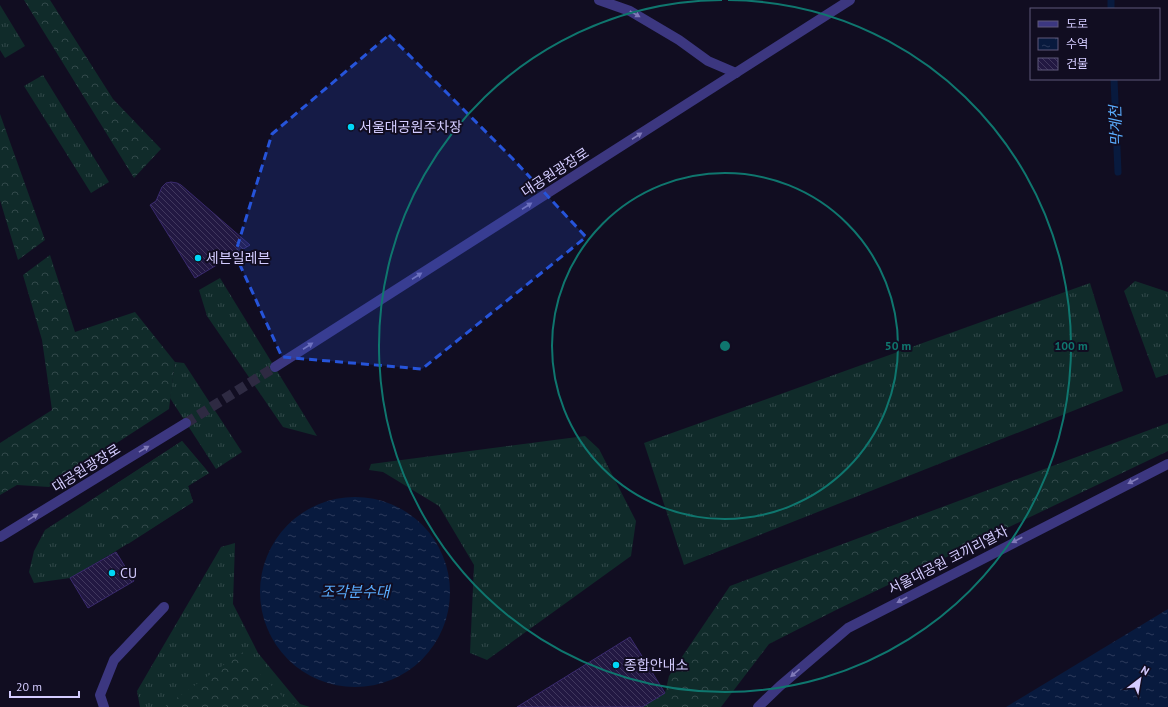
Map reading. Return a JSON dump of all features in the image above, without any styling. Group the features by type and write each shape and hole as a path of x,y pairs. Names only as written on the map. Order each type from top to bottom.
{"street":[{"path":"599,0 630,11 679,40 708,61 736,73"},
{"name":"대공원광장로","path":"275,367 850,0"},
{"name":"대공원광장로","path":"0,537 186,423"},
{"name":"서울대공원 코끼리열차","path":"758,707 780,686 848,628 1168,464"},
{"path":"104,707 100,695 114,660 164,607"}],"highlighted area":[{"path":"389,35 512,158 586,237 422,369 282,357 235,254 272,134"}],"green space":[{"path":"24,0 50,0 113,99 161,149 134,178"},
{"path":"0,5 25,46 5,58 0,50"},
{"path":"43,75 109,182 91,193 24,86"},
{"path":"0,114 45,240 18,260 0,200"},
{"path":"50,255 75,332 135,312 175,362 169,409 49,487 17,485 0,495 0,443 52,410 42,340 23,275"},
{"path":"220,278 317,436 283,427 207,316 199,290"},
{"path":"1135,281 1168,292 1168,374 1156,378 1124,291"},
{"path":"1090,283 1123,391 684,565 644,443"},
{"path":"175,362 184,363 242,452 216,469 170,398"},
{"path":"1168,423 1168,451 838,609 769,644 721,707 642,707 665,693 669,676 730,586"},
{"path":"585,436 599,449 636,521 631,556 487,660 470,653 474,565 439,506 383,472 369,470 371,464"},
{"path":"182,441 209,473 188,486 193,502 116,551 70,578 34,583 29,572 34,551 45,530"},
{"path":"182,441 209,473 188,486 193,502 128,544 87,503"},
{"path":"235,543 233,604 258,653 300,704 310,707 140,707 137,691 221,547"},
{"path":"242,652 260,674 283,697 298,707 164,707"}],"water":[{"name":"조각분수대","path":"346,497 364,497 383,501 400,508 415,518 429,532 439,547 446,564 450,583 450,601 446,620 439,637 429,652 415,666 400,676 383,683 364,687 346,687 327,683 310,676 295,666 281,652 271,637 264,620 260,601 260,583 264,564 271,547 281,532 295,518 310,508 327,501"},
{"path":"1168,609 1168,707 1006,707"}],"building":[{"path":"171,182 181,185 250,245 195,278 150,205 156,201 162,187 166,183"},
{"path":"116,552 134,581 88,608 70,578"},
{"name":"종합안내소","path":"630,637 665,693 642,707 517,707"}],"waterway":[{"name":"막계천","path":"1111,0 1111,8"},
{"name":"막계천","path":"1114,80 1118,172"}],"tunnel":[{"path":"186,423 275,367"}],"place":[{"name":"서울대공원주차장","path":"351,127"},
{"name":"세븐일레븐","path":"198,258"},
{"name":"CU","path":"112,573"},
{"name":"종합안내소","path":"616,665"}]}
